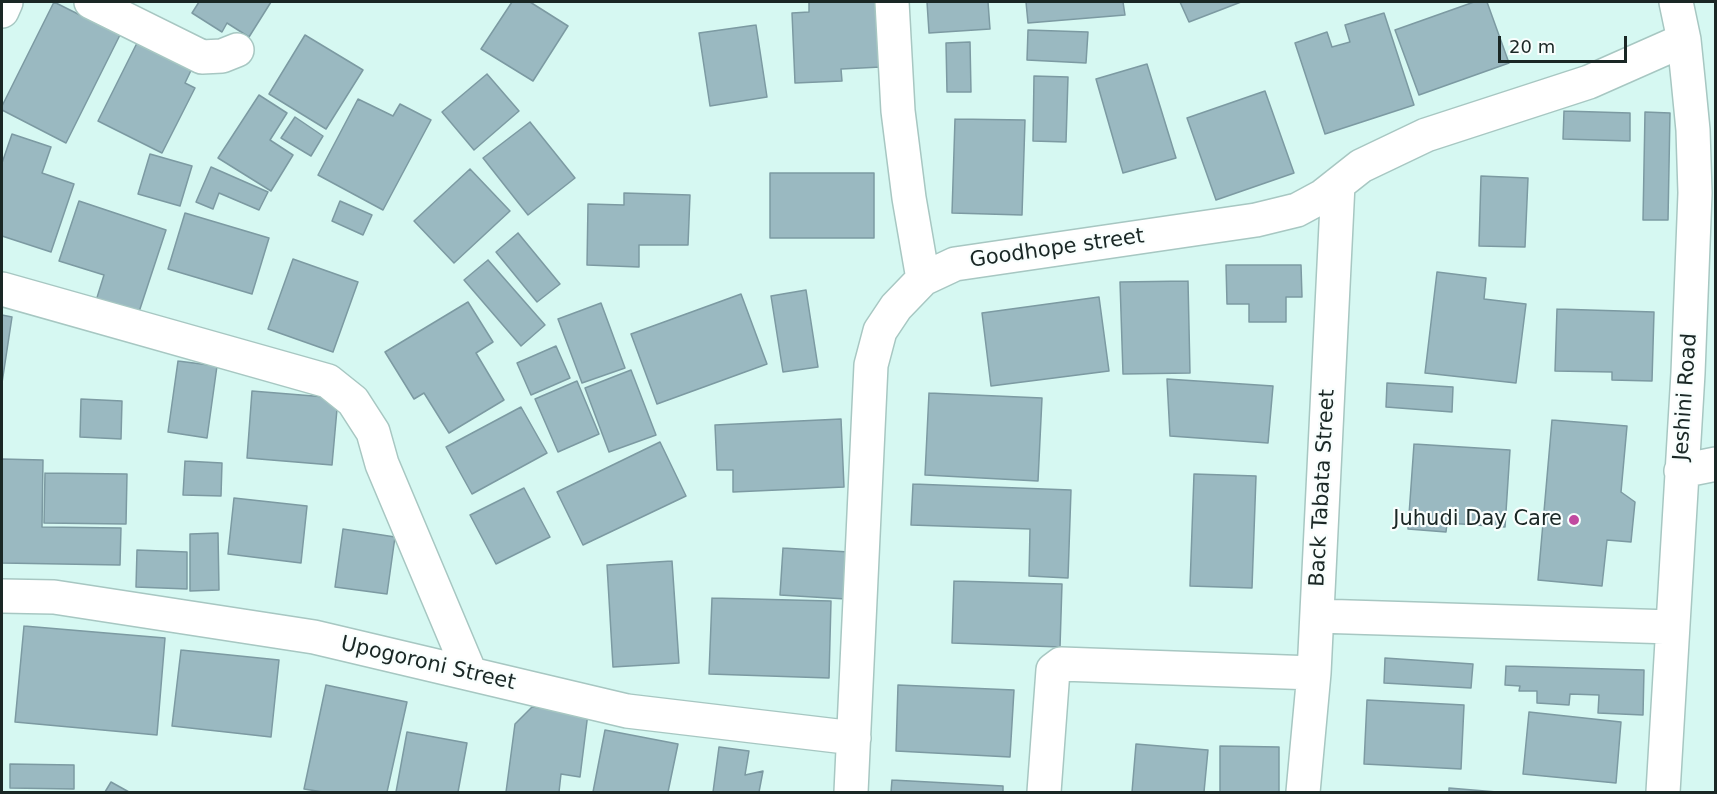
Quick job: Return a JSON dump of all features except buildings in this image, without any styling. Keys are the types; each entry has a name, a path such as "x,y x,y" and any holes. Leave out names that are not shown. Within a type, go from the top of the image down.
{"street":[{"path":"2,10 6,2"},
{"path":"91,2 202,57 222,56 237,50"},
{"path":"892,2 898,111 909,198 923,279"},
{"name":"Jeshini Road","path":"1663,792 1688,373 1695,193 1693,130 1684,40 1676,2"},
{"name":"Goodhope street","path":"850,792 871,365 880,332 896,307 923,279 955,264 1256,220 1297,210 1323,196 1361,166 1426,135 1589,82 1684,40"},
{"name":"Back Tabata Street","path":"1303,792 1314,673 1338,184"},
{"path":"2,289 328,381 353,401 373,432 382,464 470,673"},
{"path":"1681,471 1716,464"},
{"name":"Upogoroni Street","path":"2,596 54,597 314,637 627,711 854,738"},
{"path":"1317,616 1672,627"},
{"path":"1044,792 1053,670 1061,664 1314,673"}],"place":[{"name":"Juhudi Day Care","path":"1574,520"}]}
